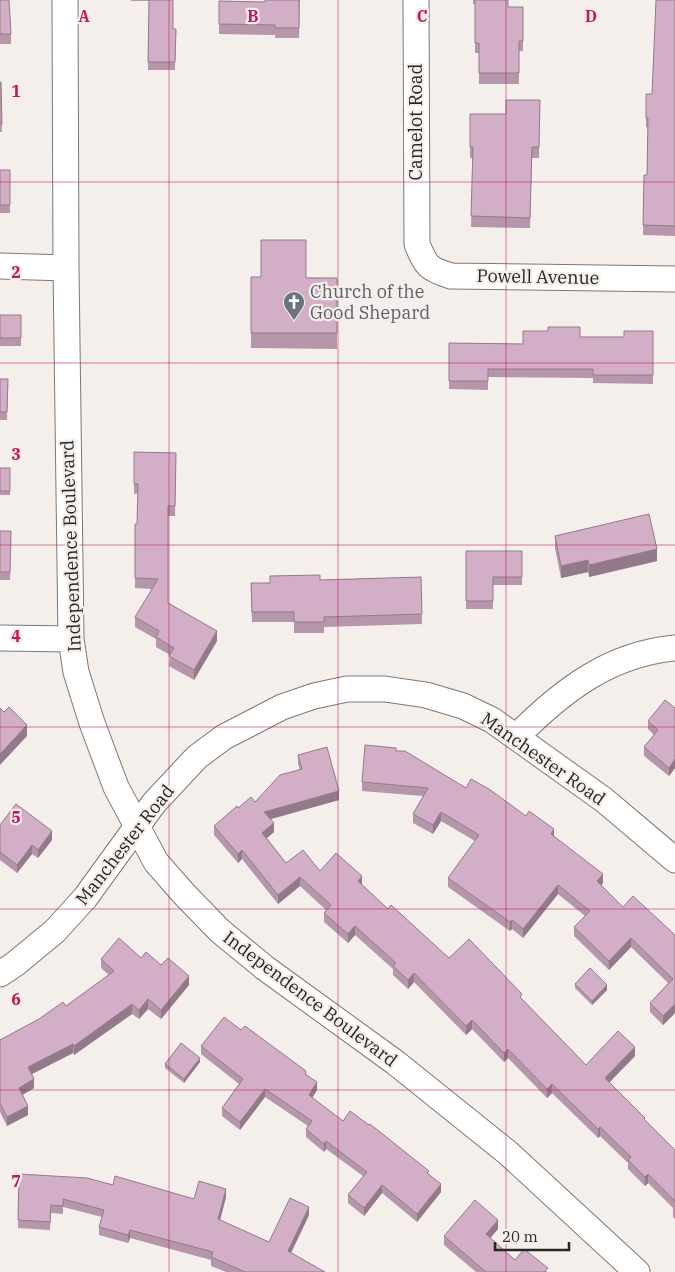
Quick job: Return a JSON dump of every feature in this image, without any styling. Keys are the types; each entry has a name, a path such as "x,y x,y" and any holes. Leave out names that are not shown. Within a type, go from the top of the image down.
{"street":[{"name":"Independence Boulevard","path":"65,0 69,567 72,639 76,672 116,787 156,862 220,931 265,968 396,1063 508,1153 637,1272"},
{"name":"Camelot Road","path":"416,0 417,244"},
{"name":"Powell Avenue","path":"417,244 424,262 435,271 451,276 675,279"},
{"path":"0,266 66,268"},
{"path":"0,638 72,639"},
{"path":"517,736 565,692 595,672 626,659 659,649 675,648"},
{"name":"Manchester Road","path":"0,974 55,931 85,898 154,803 197,757 224,737 282,707 314,696 347,689 385,689 426,695 463,706 492,720 517,736 604,800 675,860"}],"building":[{"path":"0,0 9,0 11,34 0,34"},
{"path":"149,0 173,0 173,29 176,29 175,62 148,62"},
{"path":"265,0 299,0 299,28 275,28 275,25 219,24 219,1 265,2"},
{"path":"475,0 508,0 508,7 523,7 523,41 519,41 519,73 479,73 479,43 475,43"},
{"path":"656,0 675,0 675,226 643,225 644,175 647,175 648,118 646,118 646,94 652,94"},
{"path":"1,82 2,124 0,124"},
{"path":"506,100 540,100 539,147 532,147 530,218 471,216 473,147 470,147 470,114 506,114"},
{"path":"0,170 10,170 10,205 0,205"},
{"name":"Church of the Good Shepard","path":"261,240 306,240 306,278 337,278 337,333 251,333 251,277 261,277"},
{"path":"0,315 21,315 21,338 0,338"},
{"path":"548,327 580,327 580,337 624,337 624,331 653,331 653,375 593,375 593,369 488,369 488,381 449,381 449,343 523,344 523,331 548,331"},
{"path":"0,379 8,379 7,412 0,412"},
{"path":"134,452 176,453 175,506 168,506 168,603 217,631 194,670 169,656 174,648 156,637 159,631 135,617 158,579 135,578 135,524 137,524 138,484 134,484"},
{"path":"0,468 10,468 10,491 0,491"},
{"path":"649,514 657,549 589,565 588,560 561,566 555,536"},
{"path":"0,531 11,531 10,572 0,572"},
{"path":"466,551 522,551 522,577 493,577 493,601 466,601"},
{"path":"320,575 320,580 421,577 422,614 324,617 324,622 294,622 294,612 252,612 251,583 270,583 270,576"},
{"path":"665,700 675,708 675,759 669,768 644,747 658,730 648,721"},
{"path":"9,707 27,725 0,754 0,708 4,712"},
{"path":"365,745 396,748 396,751 405,751 466,788 471,779 489,789 526,816 529,811 554,829 551,834 603,874 597,881 623,907 633,896 675,935 675,1004 663,1016 650,1003 673,979 631,938 609,961 574,927 590,911 558,885 523,929 512,920 510,922 448,878 479,835 441,812 433,825 413,814 428,788 362,782"},
{"path":"327,747 339,791 264,812 274,823 262,833 286,863 303,850 320,871 336,853 362,876 358,881 388,909 391,905 449,958 469,939 522,994 520,997 586,1065 618,1031 635,1047 605,1078 675,1150 675,1201 648,1174 645,1177 628,1160 631,1157 600,1127 598,1129 552,1084 547,1089 508,1049 504,1053 472,1020 466,1026 414,973 408,980 393,966 396,963 355,926 348,934 324,913 331,905 300,877 278,895 242,850 238,854 214,826 237,806 238,808 251,797 255,802 280,775 302,769 298,755"},
{"path":"16,804 52,831 38,850 32,845 17,865 0,852 0,825"},
{"path":"119,938 141,958 146,952 161,965 168,958 189,976 161,1010 148,999 139,1010 132,1004 74,1046 73,1044 28,1067 34,1079 19,1088 28,1106 7,1117 0,1103 0,1040 39,1019 63,1002 66,1006 114,971 101,959"},
{"path":"590,968 607,985 592,1001 575,984"},
{"path":"224,1017 241,1030 245,1026 306,1071 305,1074 317,1082 309,1095 343,1121 350,1111 370,1124 429,1171 427,1173 441,1184 417,1214 382,1185 364,1208 348,1195 367,1172 326,1141 324,1144 306,1129 312,1121 265,1089 240,1122 222,1108 243,1079 201,1046"},
{"path":"181,1043 200,1058 184,1079 165,1064"},
{"path":"19,1174 87,1178 113,1185 115,1176 194,1199 199,1181 226,1189 218,1219 269,1242 290,1198 309,1207 288,1251 325,1272 245,1272 211,1257 213,1252 130,1230 128,1235 99,1227 104,1210 63,1199 63,1206 51,1205 50,1222 18,1220"},
{"path":"475,1200 498,1220 486,1234 515,1260 524,1249 548,1268 546,1272 486,1272 444,1236"}],"place":[{"name":"Church of the Good Shepard","path":"294,321"}]}
